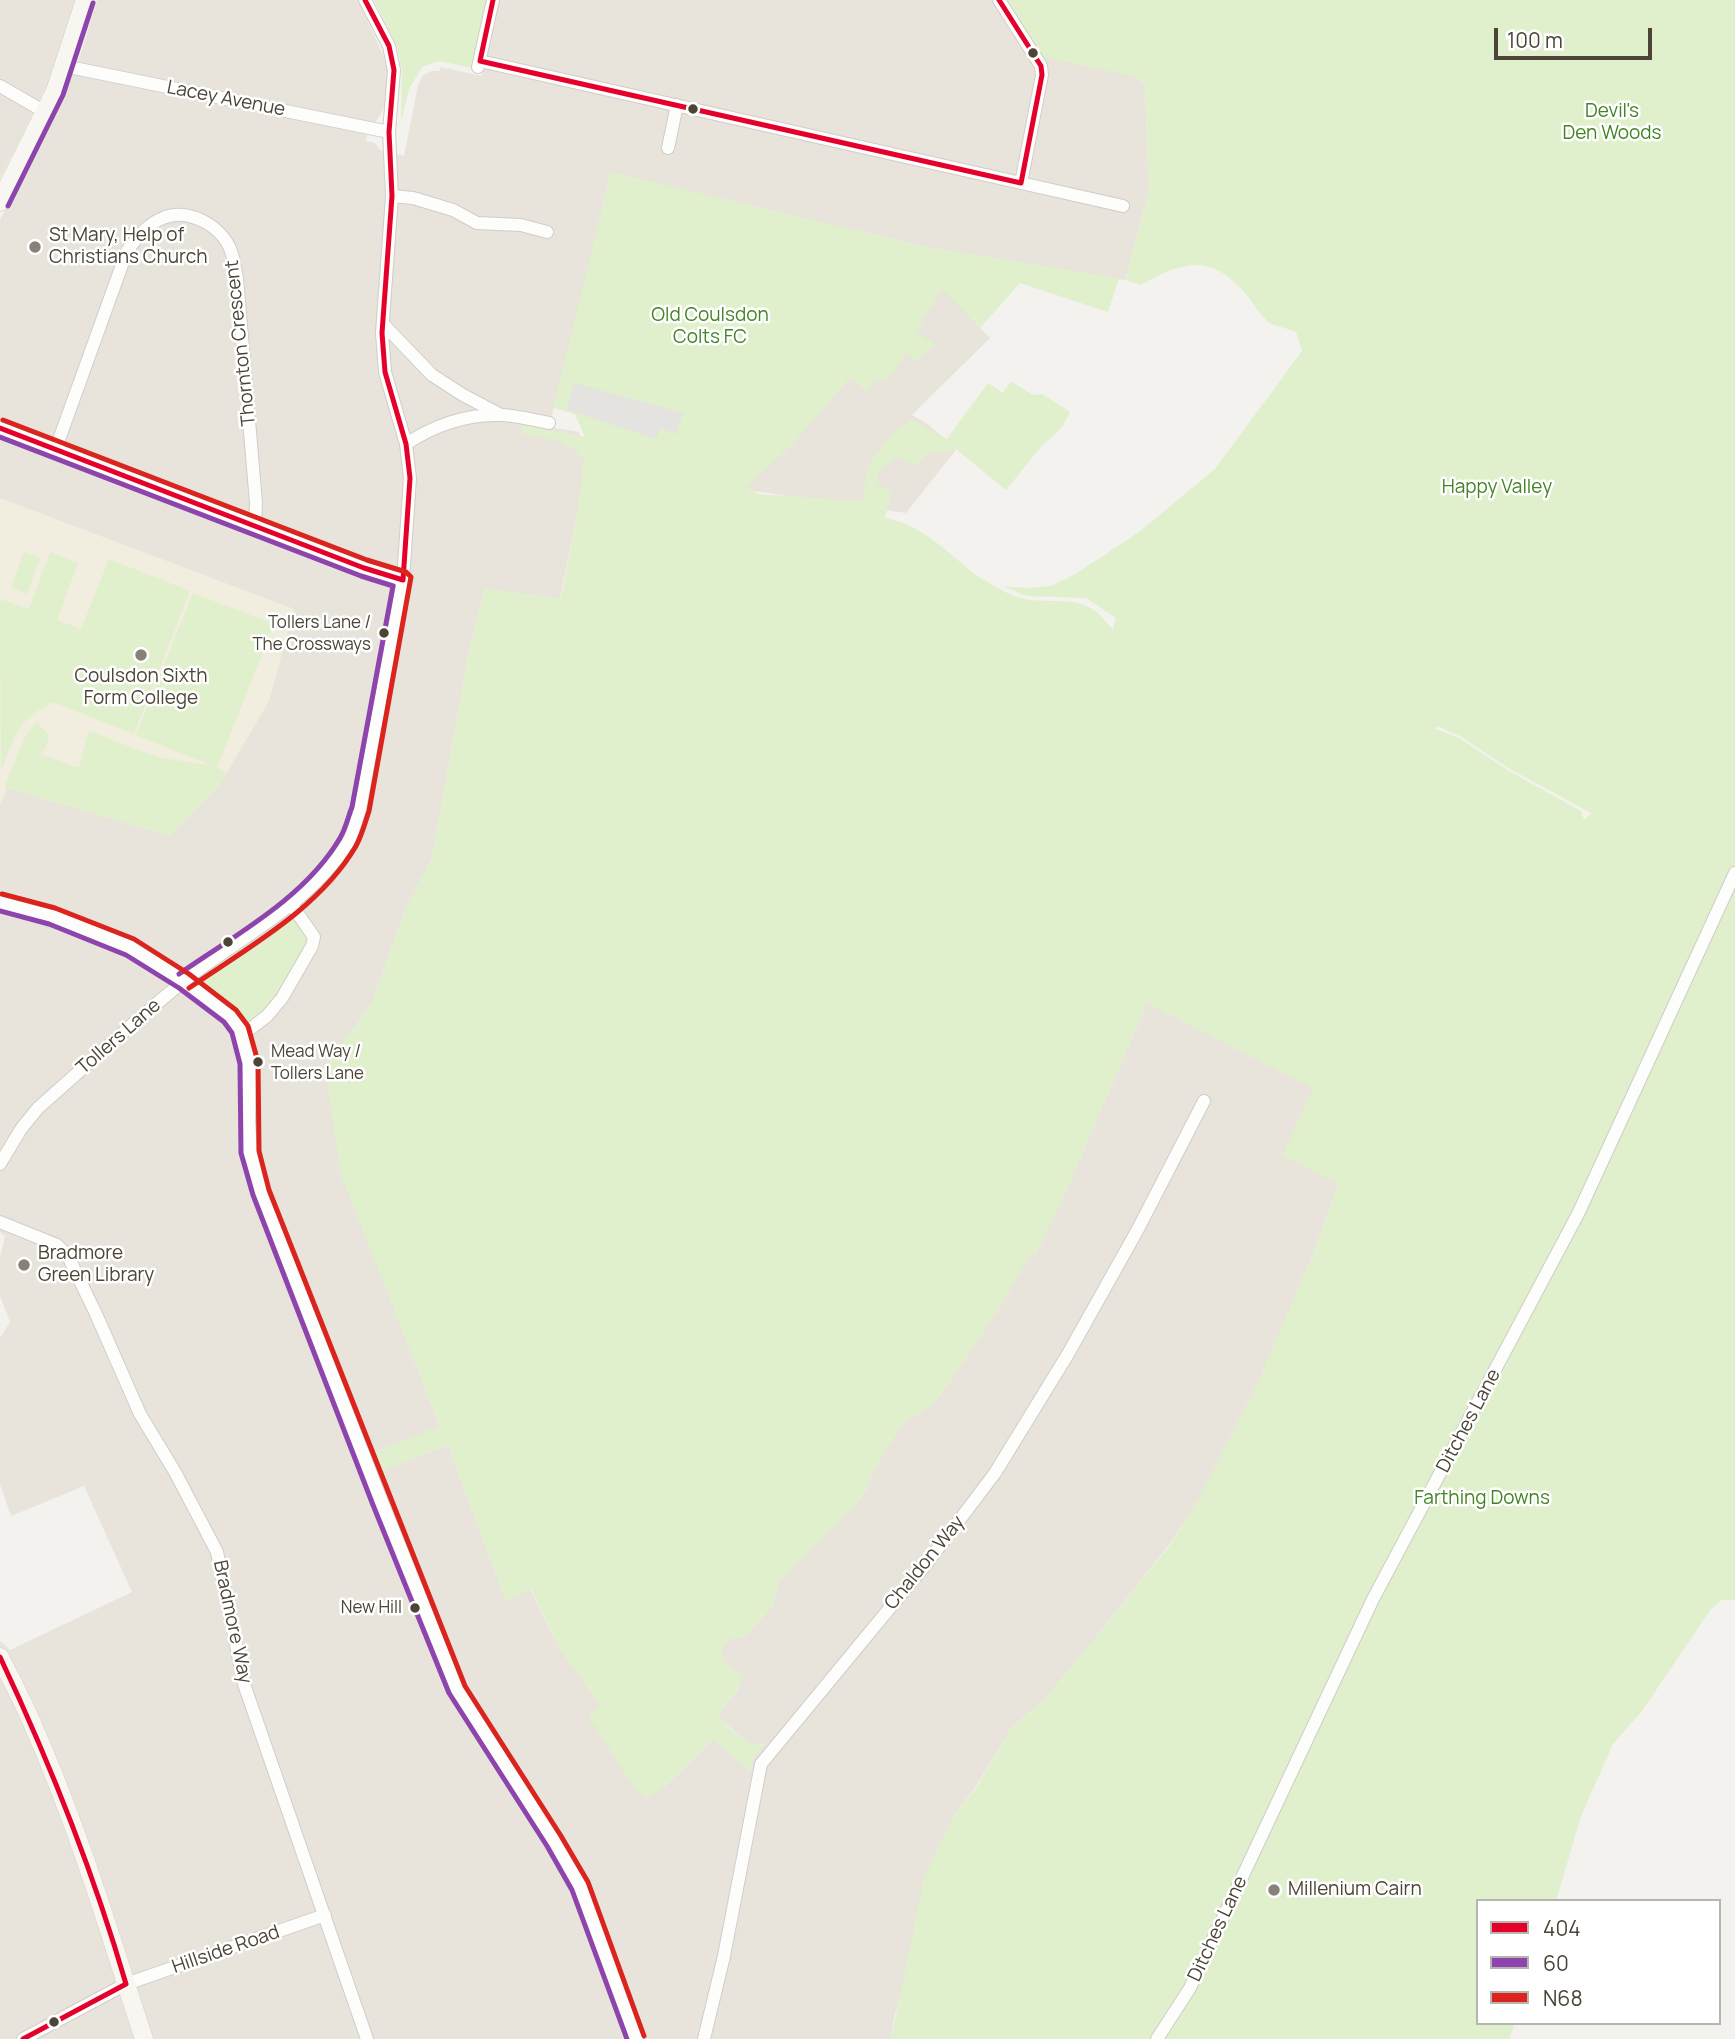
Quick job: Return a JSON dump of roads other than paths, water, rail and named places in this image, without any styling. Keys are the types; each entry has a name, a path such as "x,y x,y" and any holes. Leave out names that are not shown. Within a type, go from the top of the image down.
{"main road":[{"path":"0,202 46,112 85,0"},
{"path":"0,1657 35,1730 79,1839 144,2039"}],"street":[{"name":"Tollers Lane","path":"0,1164 21,1129 38,1108 184,981 291,904 332,864 348,843 356,821 403,580 410,478 406,444 385,372 383,324 392,196 389,132 394,70 388,46 365,0"},
{"path":"493,0 479,64 677,105 1123,206"},
{"path":"999,0 1041,66 1042,75 1021,183"},
{"name":"Lacey Avenue","path":"64,66 389,132"},
{"path":"0,86 46,112"},
{"path":"668,148 677,105"},
{"path":"392,196 413,198 453,210 477,223 495,226 521,225 547,232"},
{"name":"Thornton Crescent","path":"56,448 127,251 139,233 164,217 188,215 213,226 231,248 237,278 256,503 255,526"},
{"path":"383,324 432,375 499,415"},
{"path":"406,444 446,422 499,415 549,423"},
{"path":"0,428 364,568 403,580"},
{"name":"Ditches Lane","path":"1157,2039 1190,1988 1373,1599 1578,1214 1735,873"},
{"path":"0,902 52,916 130,947 184,981 230,1016 242,1035 249,1063 250,1152 261,1193 381,1502 457,1690 580,1886 636,2039"},
{"path":"242,1035 267,1016 282,999 312,946 314,937 291,904"},
{"name":"Chaldon Way","path":"704,2039 724,1956 761,1764 927,1563 995,1473 1074,1343 1138,1229 1204,1101"},
{"name":"Bradmore Way","path":"0,1222 57,1245 68,1256 140,1414 175,1472 217,1552 244,1684 367,2039"},
{"name":"Hillside Road","path":"23,2039 126,1984 326,1915"}],"place":[{"name":"St Mary, Help of Christians Church","path":"35,247"},
{"name":"Tollers Lane / The Crossways","path":"384,633"},
{"name":"Coulsdon Sixth Form College","path":"141,655"},
{"name":"Mead Way / Tollers Lane","path":"258,1062"},
{"name":"Bradmore Green Library","path":"24,1265"},
{"name":"New Hill","path":"415,1608"},
{"name":"Millenium Cairn","path":"1274,1890"}],"park label":[{"name":"Devil's Den Woods","path":"1612,123"},
{"name":"Old Coulsdon Colts FC","path":"710,327"},
{"name":"Happy Valley","path":"1497,488"},
{"name":"Farthing Downs","path":"1482,1499"}]}
